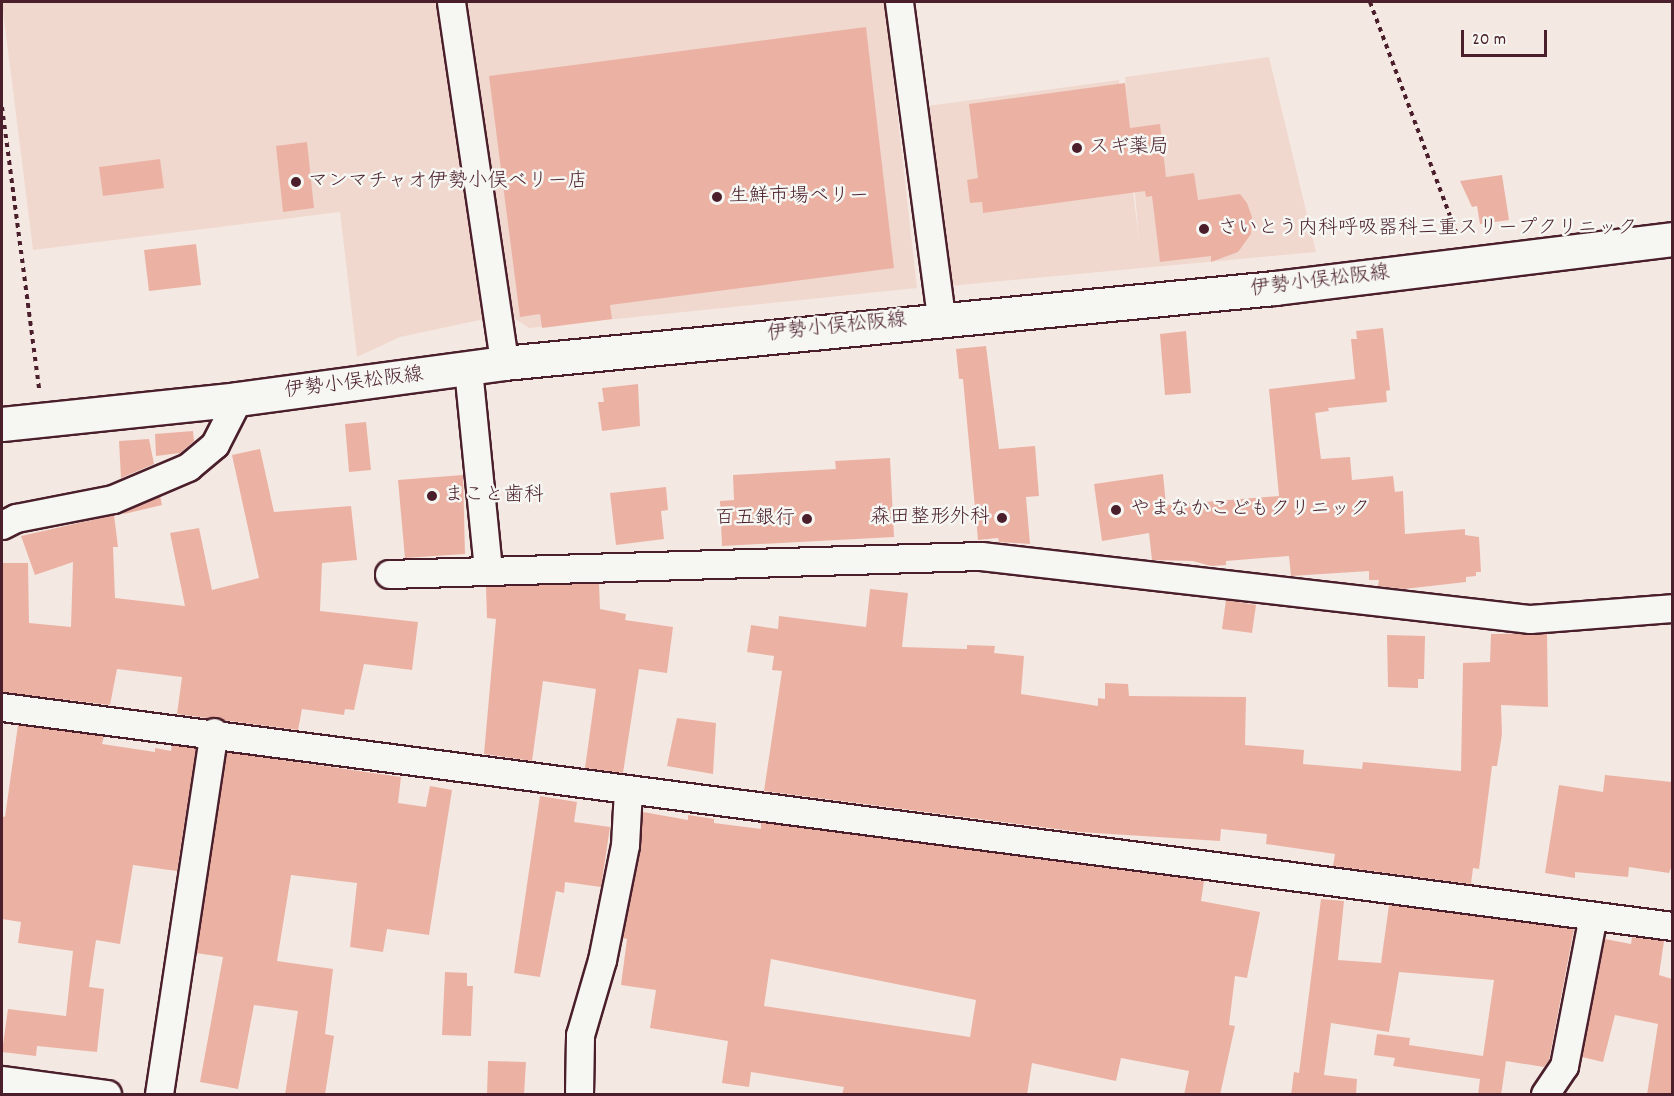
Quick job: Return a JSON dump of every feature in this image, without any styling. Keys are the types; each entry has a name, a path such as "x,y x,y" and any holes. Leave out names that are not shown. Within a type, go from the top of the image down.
{"main road":[{"name":"伊勢小俣松阪線","path":"2,424 238,399 504,363 941,317 1274,288 1672,239"}],"street":[{"path":"452,2 504,363"},
{"path":"899,2 941,317"},
{"path":"468,369 489,570"},
{"path":"2,525 16,518 113,499 188,467 215,444 238,399"},
{"path":"389,574 981,556 1530,619 1672,608"},
{"path":"2,707 214,732 628,790 1672,926"},
{"path":"159,1095 214,732"},
{"path":"579,1095 580,1035 602,960 625,845 628,790"},
{"path":"1545,1095 1564,1066 1593,915"},
{"path":"2,1080 33,1089 107,1095"}],"path":[{"path":"1370,2 1468,264"},
{"path":"2,107 43,420"}],"shaded area":[{"path":"885,2 917,288 529,328 508,314 400,337 357,357 340,212 33,250 2,3"},
{"path":"1269,57 1316,252 949,286 927,106 1119,80 1139,240 1125,77"}],"building":[{"path":"866,27 894,268 610,305 612,319 542,328 540,314 520,317 489,76"},
{"path":"1125,83 1130,128 1160,124 1166,177 1194,173 1198,200 1240,194 1247,203 1252,217 1251,234 1238,252 1211,262 1211,256 1160,262 1152,196 1146,197 1145,191 983,213 982,202 970,203 967,180 978,178 969,104"},
{"name":"マンマチャオ伊勢小俣ベリー店","path":"307,142 314,208 283,212 276,146"},
{"path":"160,159 164,188 103,196 99,167"},
{"path":"1502,175 1509,220 1480,224 1477,206 1472,207 1460,181"},
{"path":"196,244 201,285 149,291 144,250"},
{"path":"1383,328 1390,390 1386,391 1387,402 1328,408 1329,411 1315,413 1321,459 1350,457 1352,480 1393,476 1395,492 1403,491 1405,534 1465,529 1465,535 1479,537 1481,572 1476,572 1476,576 1466,577 1466,582 1404,589 1378,586 1379,580 1369,580 1369,571 1291,576 1289,556 1226,561 1226,565 1211,566 1193,561 1152,560 1149,533 1102,541 1094,484 1163,474 1166,505 1279,496 1269,389 1355,379 1351,339 1357,339 1356,331"},
{"path":"1186,331 1191,393 1165,395 1160,334"},
{"path":"986,346 999,449 1035,446 1039,496 1026,497 1030,544 999,542 998,538 978,540 963,379 959,379 956,349"},
{"path":"638,384 640,426 602,431 598,402 604,402 602,388"},
{"path":"366,422 371,470 349,472 345,424"},
{"path":"193,431 194,441 180,453 156,456 155,434"},
{"path":"149,439 154,464 121,478 119,441"},
{"path":"260,449 274,512 351,506 357,560 322,563 320,611 418,622 412,670 364,664 354,710 345,709 344,715 302,709 298,730 177,714 182,677 117,669 110,705 2,692 2,563 28,563 29,623 71,627 73,562 35,575 21,536 114,515 118,547 113,547 115,598 185,606 170,533 199,528 212,590 259,578 232,455"},
{"name":"百五銀行","path":"890,458 894,537 722,546 720,501 734,500 733,475 836,469 835,461"},
{"path":"463,475 465,554 405,558 398,480"},
{"path":"666,487 668,510 661,511 664,539 616,545 610,493"},
{"path":"160,496 162,505 124,514 123,512"},
{"path":"599,583 600,609 626,614 625,620 673,627 667,673 639,669 623,773 585,768 596,689 543,681 532,761 484,754 496,619 487,618 486,587"},
{"path":"870,589 908,593 902,647 967,649 967,645 995,646 994,653 1024,656 1021,694 1098,706 1098,698 1105,699 1105,683 1128,684 1129,696 1246,697 1245,745 1304,750 1303,764 1362,769 1363,762 1461,771 1463,663 1490,662 1491,634 1547,633 1548,707 1501,705 1502,734 1497,766 1492,766 1479,869 1473,868 1471,884 1333,866 1335,854 1266,844 1267,834 1221,829 1220,841 1080,832 764,791 782,671 772,670 774,656 747,652 751,625 778,629 779,616 866,627"},
{"path":"1226,600 1256,605 1252,633 1222,629"},
{"path":"1387,635 1425,636 1424,679 1418,679 1418,688 1388,687"},
{"path":"677,718 716,723 713,774 667,766"},
{"path":"18,725 104,736 102,744 155,752 155,748 171,751 172,745 196,748 177,871 133,865 120,944 96,940 89,987 104,989 97,1052 37,1046 36,1056 2,1052 8,1009 66,1016 73,951 18,943 21,922 2,919 2,816 5,817"},
{"path":"227,752 401,777 398,803 426,807 430,786 452,790 429,935 387,929 383,952 350,947 357,883 291,875 277,961 333,969 325,1034 334,1036 325,1095 285,1095 298,1011 254,1005 238,1089 200,1082 223,957 196,953"},
{"path":"1605,775 1672,782 1672,865 1669,873 1629,867 1628,877 1575,872 1575,878 1545,873 1559,785 1603,792"},
{"path":"540,796 577,802 574,822 610,827 601,887 565,882 564,893 556,891 540,977 514,973"},
{"path":"643,812 688,820 688,815 714,819 714,823 761,829 761,822 1204,881 1201,901 1260,912 1247,978 1235,976 1229,1025 1235,1026 1220,1095 1184,1095 1189,1071 1121,1058 1116,1081 1032,1063 1027,1095 842,1095 844,1087 751,1072 749,1087 722,1083 728,1041 650,1028 656,990 621,985 627,939 622,938 640,848","holes":["771,959 976,1000 970,1037 764,1006"]},
{"path":"1321,899 1344,901 1338,960 1381,963 1389,905 1574,929 1549,1060 1544,1067 1506,1061 1501,1095 1478,1095 1480,1079 1393,1066 1395,1058 1374,1055 1377,1034 1410,1038 1409,1045 1483,1056 1494,980 1399,972 1389,1032 1331,1023 1324,1075 1357,1079 1356,1095 1291,1095 1294,1072 1299,1073"},
{"path":"1632,937 1664,941 1659,975 1672,979 1672,1095 1647,1095 1658,1024 1615,1015 1603,1062 1582,1057 1605,939 1631,944"},
{"path":"445,972 467,973 467,986 473,986 471,1036 442,1035"},
{"path":"488,1061 526,1062 524,1095 487,1095"}],"place":[{"name":"スギ薬局","path":"1077,148"},
{"name":"マンマチャオ伊勢小俣ベリー店","path":"296,182"},
{"name":"生鮮市場ベリー","path":"717,197"},
{"name":"さいとう内科呼吸器科三重スリープクリニック","path":"1204,229"},
{"name":"まこと歯科","path":"432,496"},
{"name":"やまなかこどもクリニック","path":"1116,510"},
{"name":"森田整形外科","path":"1002,518"},
{"name":"百五銀行","path":"807,519"}]}
